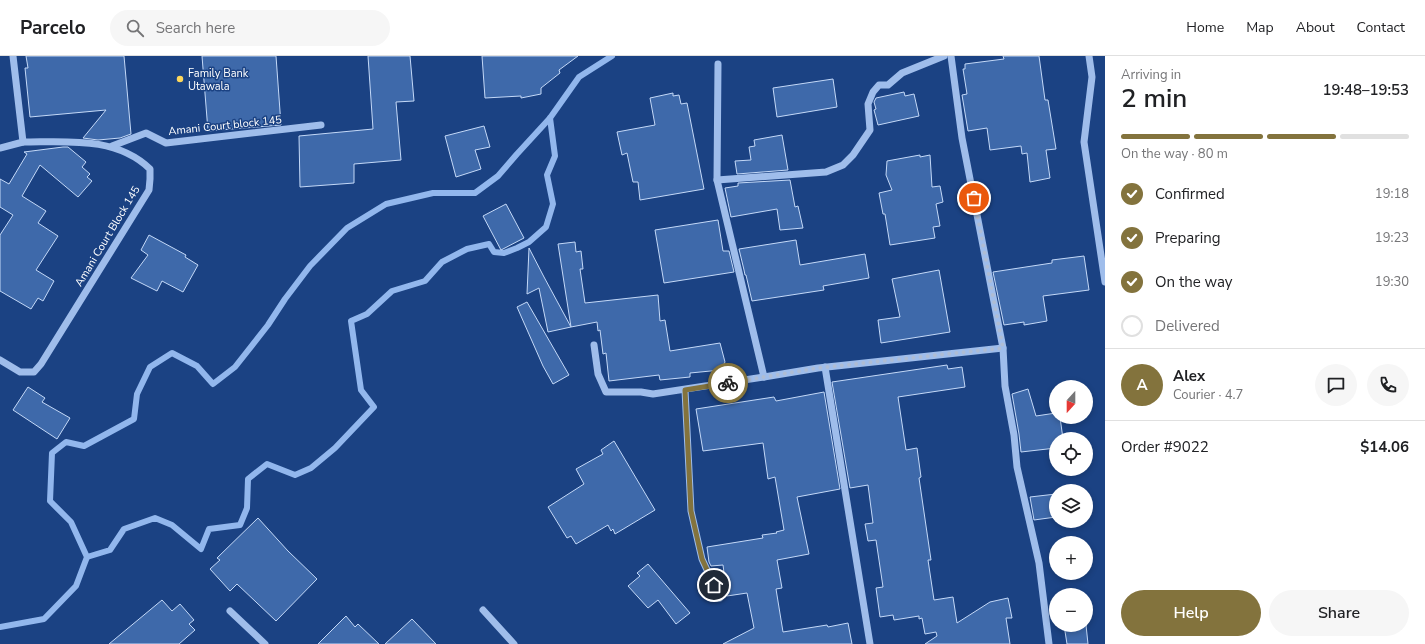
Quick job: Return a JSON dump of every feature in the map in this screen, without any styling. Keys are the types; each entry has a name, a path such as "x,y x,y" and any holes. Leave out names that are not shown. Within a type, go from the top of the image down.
{"street":[{"path":"0,148 23,142 13,56"},
{"path":"717,180 826,172 842,166 853,155 870,130 868,104 873,92 879,85 888,85 902,73 944,56"},
{"path":"951,56 962,138 1003,348 1005,386 1014,435 1017,467 1039,563 1048,644"},
{"path":"1089,56 1092,76 1084,142 1105,282"},
{"path":"718,64 717,180 764,378"},
{"name":"Amani Court block 145","path":"112,146 146,133 166,143 321,125"},
{"name":"Amani Court Block 145","path":"0,360 20,372 34,372 41,364 149,190 150,169 142,162 112,146 84,142 23,142"},
{"path":"594,345 598,374 606,392 641,392 653,394 764,378 825,367 1003,348"},
{"path":"825,367 870,644"},
{"path":"685,390 691,511 702,559 720,598"},
{"path":"483,610 514,644"},
{"path":"230,611 265,644"}],"building":[{"path":"26,56 124,56 131,134 120,138 98,140 83,138 106,110 30,117 25,68 28,68"},
{"path":"202,56 276,56 281,125 208,131"},
{"path":"368,56 410,56 414,101 396,102 401,160 354,164 354,183 300,187 299,136 373,129"},
{"path":"482,56 578,56 559,70 560,73 541,88 541,94 521,98 521,96 485,98"},
{"path":"1003,56 1039,56 1045,100 1048,100 1056,149 1046,150 1050,178 1030,182 1027,153 1022,154 1021,146 990,150 987,128 968,131 962,95 967,94 963,69 965,69 965,64 1004,59"},
{"path":"833,79 837,107 777,117 773,88"},
{"path":"904,92 905,96 914,94 919,116 878,125 874,110 876,109 874,102 876,98"},
{"path":"673,93 673,96 679,95 681,104 687,103 704,189 640,200 638,182 633,182 627,153 622,155 617,132 655,125 650,98"},
{"path":"484,126 490,147 475,150 481,169 456,177 445,136"},
{"path":"782,135 788,170 737,174 735,161 751,160 749,147 755,146 754,140"},
{"path":"68,147 86,162 82,167 90,174 87,177 92,181 78,197 40,165 22,196 46,211 38,223 58,236 36,270 54,281 43,301 38,298 31,309 0,291 0,235 13,215 0,207 0,179 9,184 27,154 24,152"},
{"path":"920,155 920,157 930,155 932,187 940,186 943,202 936,204 940,226 933,227 935,238 890,245 885,214 883,214 879,193 892,190 886,175 887,161"},
{"path":"790,180 795,207 798,206 803,228 780,230 777,209 731,217 725,188 738,186 738,183"},
{"path":"506,204 524,238 501,250 483,216"},
{"path":"718,220 723,251 729,251 734,272 664,283 655,230"},
{"path":"149,235 186,255 185,257 198,265 183,292 162,281 157,291 131,278 148,255 141,250"},
{"path":"796,240 800,265 865,254 869,278 823,286 824,290 752,301 739,249"},
{"path":"575,242 576,252 581,251 583,269 580,269 585,303 658,295 660,321 665,320 670,351 720,343 725,362 721,370 690,373 690,377 660,380 659,375 609,381 606,353 603,354 600,330 598,331 597,322 571,327 558,244"},
{"path":"529,248 571,327 548,332 539,288 527,294"},
{"path":"1084,256 1089,290 1043,296 1047,321 1024,325 1024,322 1004,325 993,272 1052,263 1052,260"},
{"path":"939,270 950,332 881,343 878,320 900,317 892,279"},
{"path":"527,302 569,375 553,384 543,366 517,307"},
{"path":"947,365 948,369 962,367 965,387 898,397 906,450 917,448 921,477 919,478 931,560 928,560 934,600 953,597 957,623 990,602 1008,598 1012,618 1006,618 1010,644 925,644 937,636 936,632 925,634 922,618 919,619 919,616 894,620 893,615 880,617 876,588 883,587 876,540 868,541 865,524 873,523 868,485 850,488 832,382"},
{"path":"28,387 45,398 42,402 70,418 57,439 13,410"},
{"path":"1028,389 1036,416 1049,414 1049,424 1061,424 1062,432 1049,432 1049,449 1021,452 1012,394"},
{"path":"824,392 840,489 797,497 809,554 777,560 782,588 776,589 783,632 827,625 828,627 848,623 852,644 723,644 754,628 747,593 727,596 723,565 711,566 707,547 763,538 762,535 777,533 776,532 784,530 775,477 768,479 763,443 703,451 696,409 774,397 776,401"},
{"path":"614,441 655,510 615,534 613,529 611,531 608,525 576,544 571,536 567,538 548,507 584,484 576,469 603,454 601,450"},
{"path":"1049,495 1049,518 1034,520 1030,497"},
{"path":"258,518 288,551 317,579 276,621 237,584 230,591 210,569 220,560 217,558"},
{"path":"648,564 690,613 676,624 658,600 648,608 628,586 640,576 637,573"},
{"path":"162,600 172,611 180,604 194,620 189,624 195,630 179,644 109,644"},
{"path":"346,616 355,627 358,624 379,644 318,644"},
{"path":"412,619 436,644 385,644"},
{"path":"1065,632 1087,632 1088,644 1067,644"}],"waterway":[{"path":"0,627 44,619 76,586 87,557 71,522 50,501 52,453 66,442 84,446 134,419 137,394 150,367 172,353 197,366 213,384 235,367 268,325 285,299 310,266 347,228 386,204 433,193 475,193 498,176 550,118 579,77 612,56"},
{"path":"87,557 110,550 124,529 155,518 172,525 201,549 209,529 240,525 247,508 248,479 267,464 295,475 311,468 335,448 374,407 361,390 351,321 367,314 392,291 425,281 442,262 467,249 489,244 494,252 504,253 529,242 546,227 553,204 547,175 555,156 550,118"}],"way so far":[{"path":"728,383 818,368 1003,348 974,198"}],"place":[{"name":"Family Bank Utawala","path":"180,79"}],"route":[{"path":"714,585 702,559 691,511 685,390 728,383"}]}
